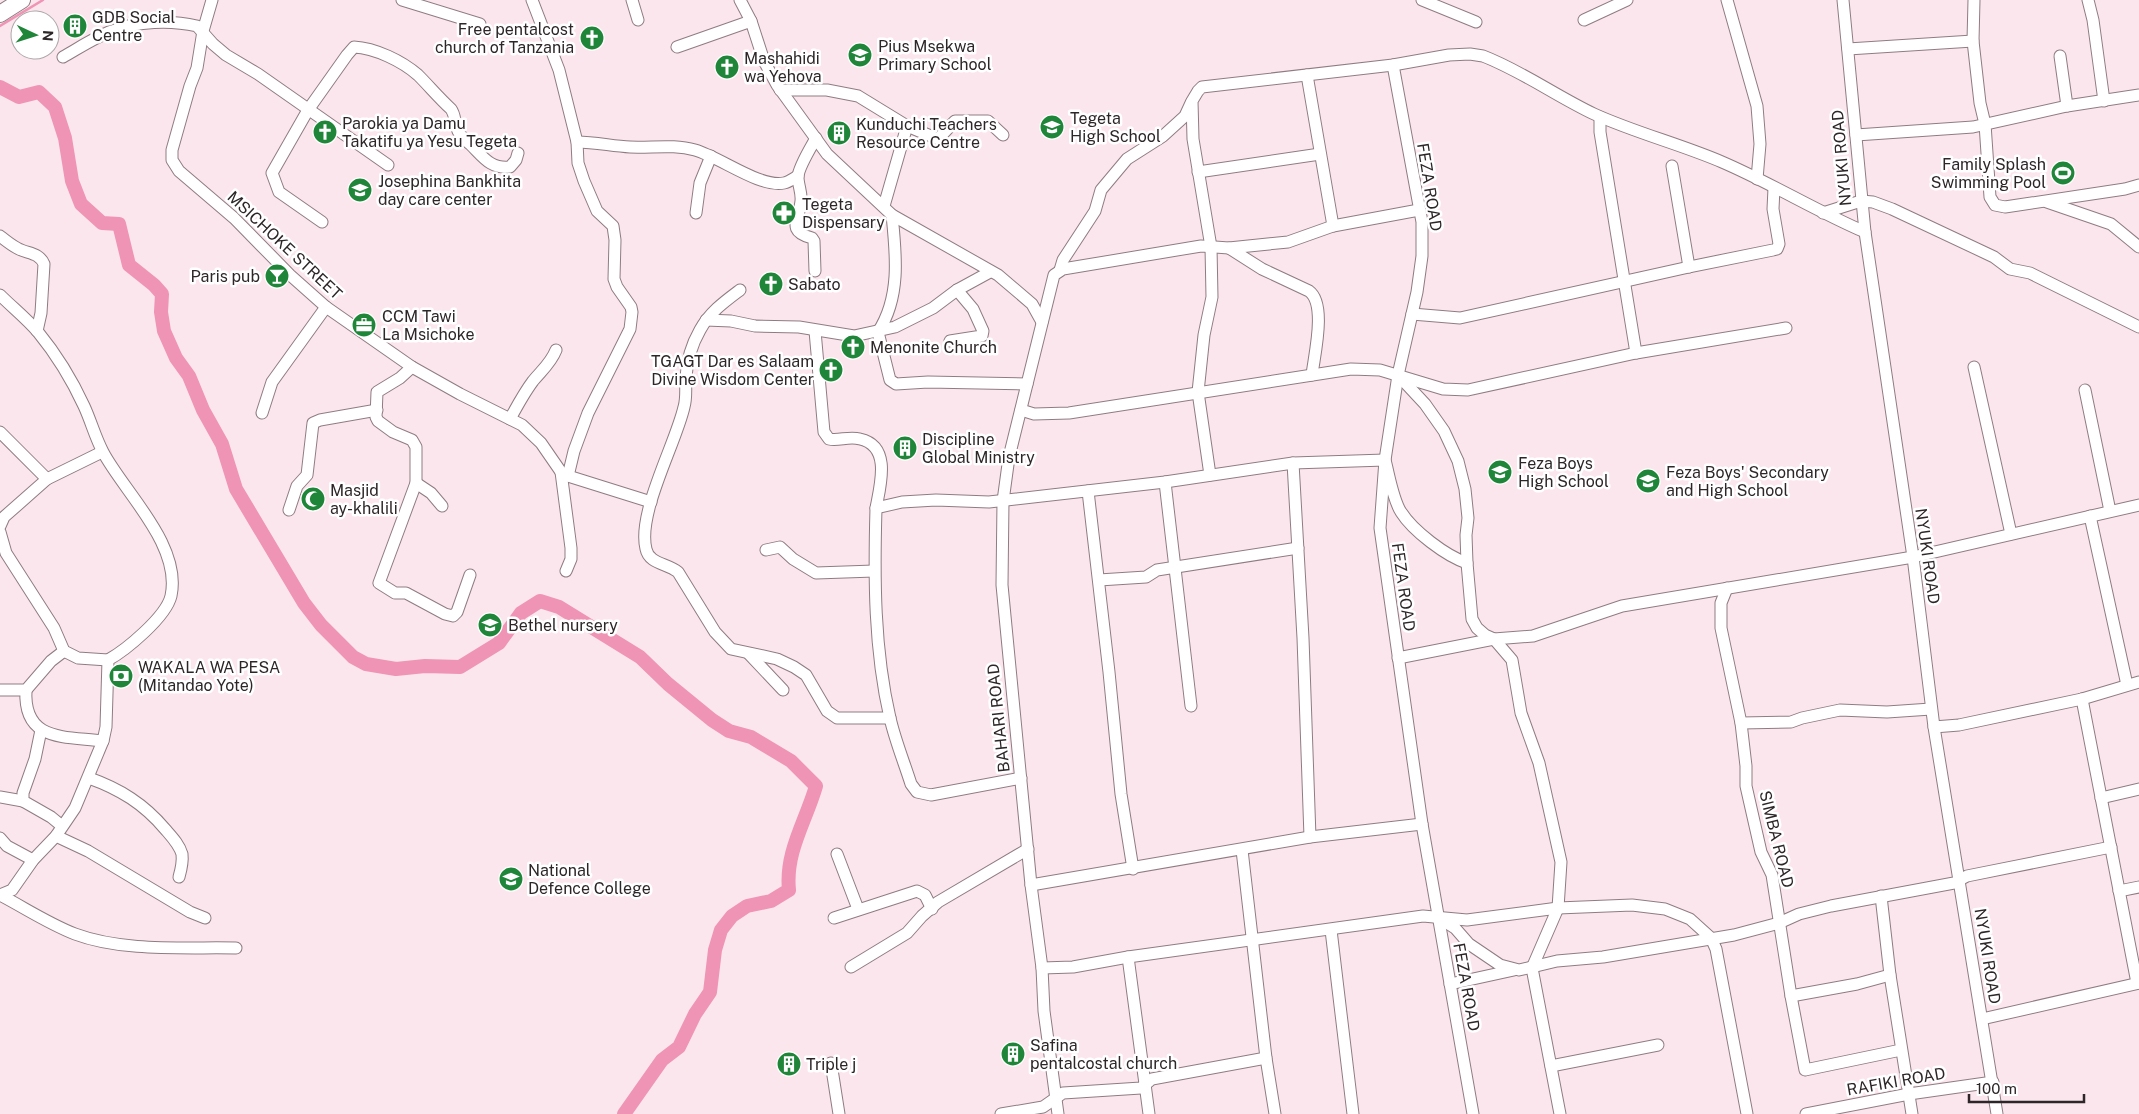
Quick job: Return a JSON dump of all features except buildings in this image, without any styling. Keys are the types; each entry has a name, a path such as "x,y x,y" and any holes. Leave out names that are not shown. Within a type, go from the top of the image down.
{"highway":[{"path":"0,14 22,0"}],"street":[{"name":"MSICHOKE STREET","path":"212,0 197,68 175,135 172,160 179,171 234,218 290,275 326,307 412,367 530,431 564,474"},
{"path":"402,0 480,24"},
{"path":"532,0 560,70 577,142 578,163 590,198 597,211 613,226 615,240 614,279 617,287 631,307 632,319 630,329 588,413 564,474 571,548 571,558 566,571"},
{"path":"632,0 638,20"},
{"path":"740,0 751,21 764,61 780,90 828,154 888,210 998,275 1032,304 1042,322"},
{"path":"1422,0 1476,22"},
{"path":"1584,20 1627,0"},
{"path":"1727,0 1757,106 1760,144 1757,179"},
{"name":"NYUKI ROAD","path":"1843,0 1865,232 1913,557 1934,727 1997,1114"},
{"path":"1974,0 1973,41 1980,103 1985,124 1990,197 1992,202 1997,206 2005,207 2125,189 2139,185"},
{"path":"2088,0 2093,20 2104,101"},
{"path":"677,47 751,21"},
{"path":"63,57 111,31 126,26 153,22 197,26 226,55 258,74 388,165"},
{"path":"1848,49 1973,41"},
{"path":"322,222 278,192 272,173 308,110 354,47 368,48 417,74 451,109 455,115 457,130 488,164 501,168 510,168 516,160 518,153"},
{"name":"BAHARI ROAD","path":"1058,1114 1044,1012 1042,968 1031,885 1002,585 1003,501 1009,457 1053,279 1095,211 1101,190 1127,159 1163,136 1185,116 1198,91 1208,86 1393,65 1448,55 1470,54 1483,56 1600,116 1639,133 1702,154 1757,179 1823,214 1865,232"},
{"path":"2060,56 2067,106"},
{"name":"FEZA ROAD","path":"1393,65 1419,210 1422,256 1412,314 1398,375 1385,460 1380,528 1422,824 1473,1114"},
{"path":"1307,75 1333,226"},
{"path":"780,90 827,90 858,96 907,126 938,139 955,122 988,121 1003,135"},
{"path":"1856,135 1973,127 2067,106 2139,95"},
{"path":"1192,101 1193,139 1211,246 1212,297 1204,335 1198,392 1210,475"},
{"path":"1600,116 1600,132 1636,353"},
{"path":"907,126 888,210 897,259 888,314 878,332 890,380 893,384 928,382 1027,384"},
{"path":"816,138 798,176 802,200 796,223 797,231 800,235 812,238 814,241 816,271"},
{"path":"577,142 630,147 681,147 696,150 746,174 778,184 798,176"},
{"path":"1198,172 1320,154"},
{"path":"696,213 700,183 711,156"},
{"path":"1672,166 1689,267"},
{"path":"1412,314 1460,318 1777,249 1779,244 1773,209 1774,188"},
{"path":"1823,214 1861,201 1873,202 1994,257 2010,269 2030,273 2139,327"},
{"path":"2043,201 2111,224 2139,247"},
{"path":"1060,270 1201,246 1229,248 1288,242 1333,226 1419,210"},
{"path":"0,236 17,249 42,258 44,264 42,305 37,331"},
{"path":"1229,248 1262,269 1309,291 1315,297 1319,316 1312,375"},
{"path":"706,320 731,321 756,326 800,328 854,336 878,332 895,327 933,308 957,290 990,272"},
{"path":"740,290 712,311 690,352 684,407 651,502 645,540 648,556 678,572 715,632 731,649 777,659 806,675 827,711 837,718 890,718"},
{"path":"950,341 982,336 983,331 973,309 957,290"},
{"path":"0,295 37,331 58,359 84,406 102,452 147,516 158,535 171,572 171,597 158,617 108,660 78,658 64,652 54,628 6,553 0,532"},
{"path":"262,413 272,382 326,307"},
{"path":"1021,410 1034,414 1069,412 1351,370 1380,370 1443,389 1468,390 1636,353 1786,328"},
{"path":"815,331 824,432 829,439 835,440 851,437 863,439 877,450 883,466 876,508 874,571 877,633 890,718 911,784 917,792 930,795 1020,778"},
{"path":"510,419 533,381 551,363 556,350"},
{"path":"412,367 400,378 377,392 378,421 393,432 407,436 416,447 416,483 379,583 395,593 406,593 453,616 470,575"},
{"path":"1974,367 2011,534"},
{"path":"1398,375 1425,404 1444,431 1458,461 1465,489 1468,518 1466,535 1467,563 1472,619 1485,635 1494,639 1512,660 1521,713 1539,764 1561,862 1558,908 1532,968 1560,1114"},
{"path":"2085,390 2110,511"},
{"path":"289,510 297,486 307,475 313,424 320,420 377,410"},
{"path":"0,432 47,479"},
{"path":"0,526 4,517 47,479 102,452"},
{"path":"876,508 902,502 936,500 1003,501 1165,482 1293,463 1385,460 1400,512 1428,539 1454,559 1467,563"},
{"path":"1293,463 1310,837"},
{"path":"564,474 651,502"},
{"path":"1165,482 1191,706"},
{"path":"416,483 431,493 442,506"},
{"path":"1088,491 1121,794 1133,869"},
{"path":"1398,658 1494,639 1533,636 1622,606 1913,557 2139,505"},
{"path":"1934,727 1960,725 2082,699 2133,683 2090,516"},
{"path":"766,550 780,548 800,564 816,573 874,571"},
{"path":"1099,580 1146,577 1157,570 1298,548"},
{"name":"SIMBA ROAD","path":"1727,588 1721,603 1721,628 1740,723 1746,766 1746,786 1762,852 1772,875 1805,1070 1902,1050"},
{"path":"64,652 51,661 26,690 25,706 27,713 41,730 50,734 104,741"},
{"path":"749,654 783,690"},
{"path":"0,895 12,890 33,860 39,856 59,831 75,808 89,778 104,741 108,660"},
{"path":"0,690 26,690"},
{"path":"1982,1019 2138,983 2082,699"},
{"path":"1740,723 1791,722 1840,710 1887,712 1932,709"},
{"path":"23,801 23,793 35,759 41,730"},
{"path":"89,778 131,797 147,809 158,821 177,843 180,850 182,865 179,877"},
{"path":"2101,798 2139,789"},
{"path":"0,797 23,801 51,817 59,831 88,852 190,912 205,918"},
{"path":"1031,885 1133,869 1310,837 1422,824"},
{"path":"0,838 7,846 33,860"},
{"path":"1450,984 1532,968 1557,961 1603,957 1734,935 1799,914 1881,896 1954,883 1967,876 2111,847"},
{"path":"851,967 907,933 938,902 1028,849"},
{"path":"1242,850 1254,940 1266,1058 1275,1114"},
{"path":"837,854 858,909"},
{"path":"2119,891 2139,887"},
{"path":"834,918 917,892 925,895 932,909"},
{"path":"0,895 36,916 76,934 122,946 236,948"},
{"path":"1881,896 1890,975 1912,1114"},
{"path":"1042,968 1072,967 1128,957 1422,916 1467,920 1558,908 1632,905 1665,909 1690,919 1710,938 1716,949 1747,1114"},
{"path":"1438,917 1455,928 1469,944 1500,965 1518,970"},
{"path":"1331,930 1353,1114"},
{"path":"1128,957 1149,1114"},
{"path":"1791,996 1857,984 1890,975"},
{"path":"1551,1066 1658,1045"},
{"path":"1001,1114 1043,1107 1063,1093 1141,1088 1152,1079 1266,1058"},
{"path":"831,1063 839,1114"},
{"name":"RAFIKI ROAD","path":"1806,1114 1909,1094 1992,1082"}],"waterway":[{"path":"0,26 43,0"},
{"path":"0,87 19,97 39,92 55,107 65,138 72,181 81,204 102,223 119,224 129,265 162,294 161,312 164,331 176,358 189,376 203,410 222,444 236,489 304,603 321,625 353,657 366,664 396,669 425,666 460,667 499,643 521,613 540,601 559,607 640,657 668,684 712,720 729,731 751,737 791,761 816,786 793,850 790,863 789,890 771,901 747,906 732,916 721,930 715,950 710,992 695,1014 679,1047 662,1060 624,1114"}],"place":[{"name":"GDB Social Centre","path":"75,26"},
{"name":"Free pentalcost church of Tanzania","path":"592,38"},
{"name":"Pius Msekwa Primary School","path":"860,55"},
{"name":"Mashahidi wa Yehova","path":"727,67"},
{"name":"Tegeta High School","path":"1052,127"},
{"name":"Parokia ya Damu Takatifu ya Yesu Tegeta","path":"325,132"},
{"name":"Kunduchi Teachers Resource Centre","path":"839,133"},
{"name":"Family Splash Swimming Pool","path":"2063,173"},
{"name":"Josephina Bankhita day care center","path":"360,190"},
{"name":"Tegeta Dispensary","path":"784,213"},
{"name":"Paris pub","path":"277,276"},
{"name":"Sabato","path":"771,284"},
{"name":"CCM Tawi La Msichoke","path":"364,325"},
{"name":"Menonite Church","path":"853,347"},
{"name":"TGAGT Dar es Salaam Divine Wisdom Center","path":"831,370"},
{"name":"Discipline Global Ministry","path":"905,448"},
{"name":"Feza Boys High School","path":"1500,472"},
{"name":"Feza Boys' Secondary and High School","path":"1648,481"},
{"name":"Masjid ay-khalili","path":"313,499"},
{"name":"Bethel nursery","path":"490,625"},
{"name":"WAKALA WA PESA (Mitandao Yote)","path":"121,676"},
{"name":"National Defence College","path":"511,879"},
{"name":"Safina pentalcostal church","path":"1013,1054"},
{"name":"Triple j","path":"789,1064"}]}
